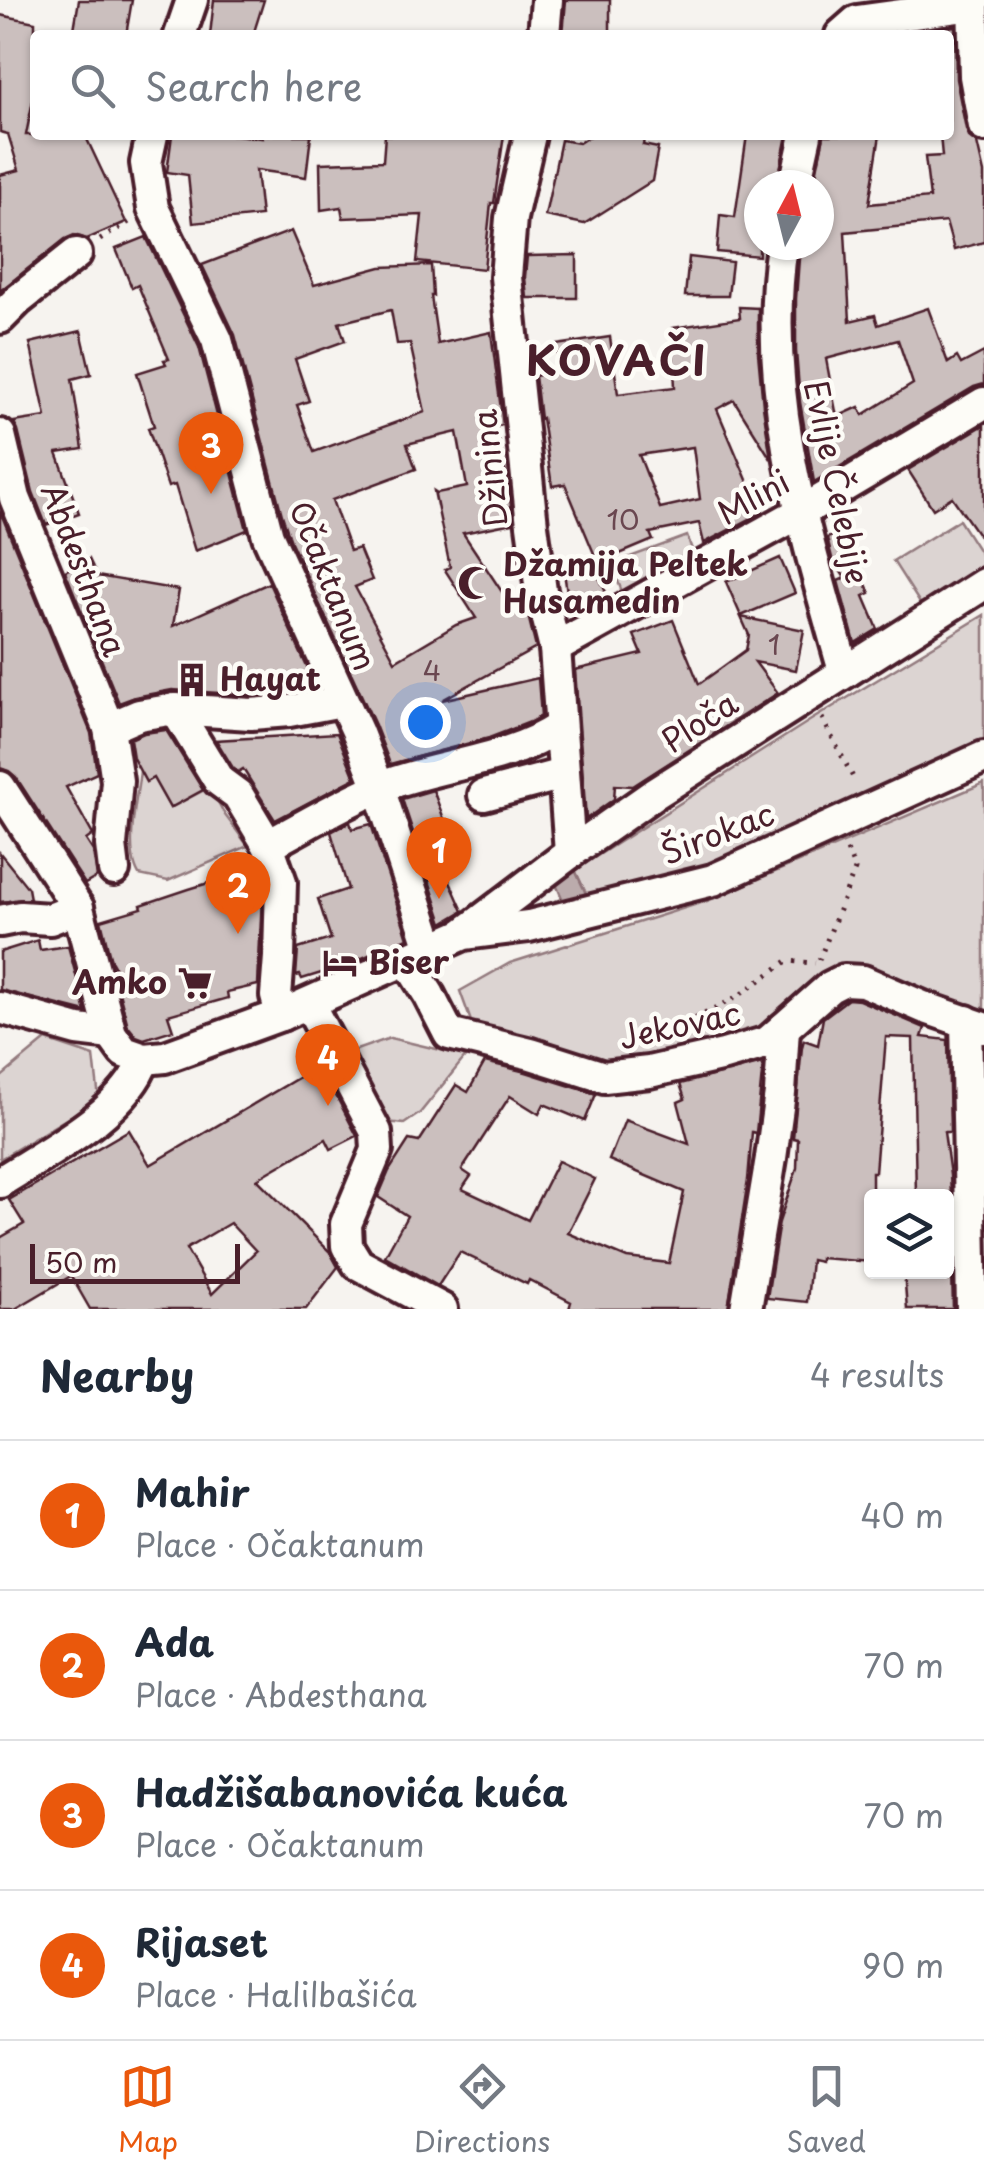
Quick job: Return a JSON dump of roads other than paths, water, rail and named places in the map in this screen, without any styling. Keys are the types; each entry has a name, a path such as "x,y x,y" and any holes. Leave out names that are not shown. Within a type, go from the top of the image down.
{"street":[{"path":"182,30 192,0"},
{"path":"544,30 547,0"},
{"path":"847,30 857,21 973,2 974,76 984,126"},
{"name":"Očaktanum","path":"151,140 146,163 153,208 218,340 268,536 379,788 419,954"},
{"name":"Džinina","path":"529,140 511,218 506,277 532,525 555,648 570,853"},
{"path":"798,170 805,140"},
{"path":"0,318 76,254"},
{"name":"Evlije Čelebije","path":"780,260 776,360 783,429 801,512 846,671"},
{"name":"Mlini","path":"555,648 801,512 984,403"},
{"name":"Abdesthana","path":"0,434 15,498 109,728 117,781 114,870"},
{"name":"Ploča","path":"464,934 654,794 984,584"},
{"path":"109,728 139,715 175,709 250,714 342,701"},
{"path":"175,709 219,781 238,795 268,844 281,882 276,996 295,1010 376,1132 377,1150 346,1224 347,1246 358,1264 442,1309"},
{"path":"268,844 379,788 543,738 559,727"},
{"name":"Širokac","path":"464,934 529,926 713,880 984,757"},
{"path":"484,795 563,774"},
{"path":"0,787 78,908 111,1034 124,1052 144,1059 165,1057 295,1010 464,934"},
{"path":"0,922 20,916 50,919 78,908"},
{"name":"Jekovac","path":"419,954 430,995 449,1034 532,1054 604,1078 649,1072 768,1042 784,1028 821,978 863,981 975,1024"},
{"path":"0,1008 78,1030 111,1034"},
{"path":"972,1309 975,1024"},
{"path":"746,1309 780,1093 784,1028"},
{"path":"0,1182 100,1115 131,1083 144,1059"}],"place":[{"name":"Hadžišabanovića kuća","path":"211,494"},
{"name":"Džamija Peltek Husamedin","path":"475,583"},
{"name":"Hayat","path":"192,680"},
{"name":"Mahir","path":"439,899"},
{"name":"Ada","path":"238,934"},
{"name":"Biser","path":"340,963"},
{"name":"Amko","path":"195,983"},
{"name":"Rijaset","path":"328,1106"}],"district":[{"name":"KOVAČI","path":"617,361"}]}
